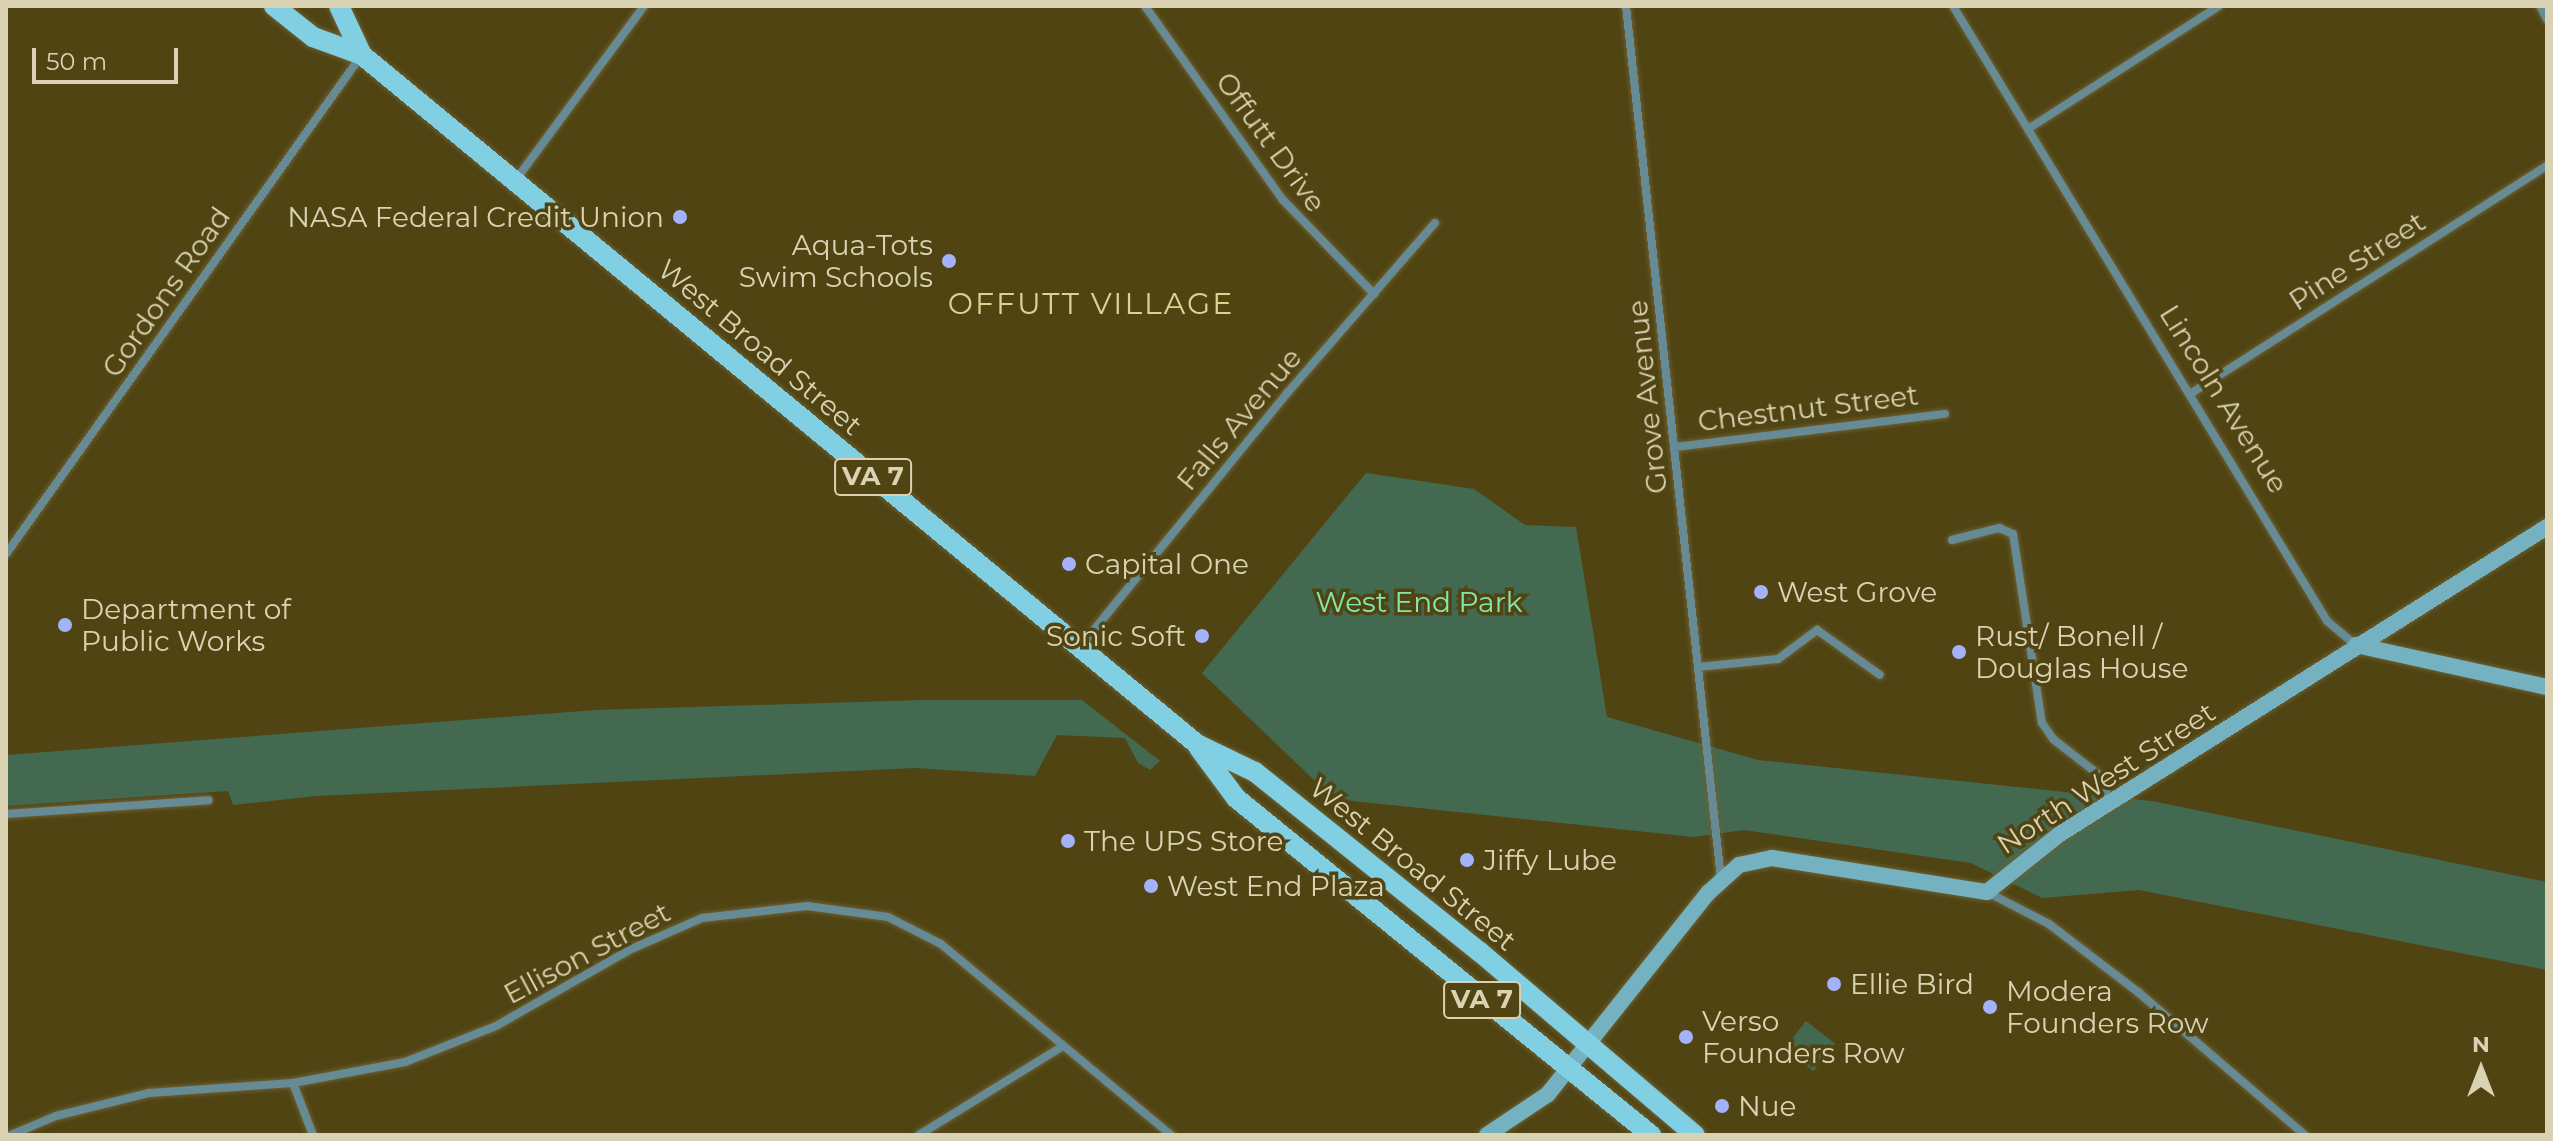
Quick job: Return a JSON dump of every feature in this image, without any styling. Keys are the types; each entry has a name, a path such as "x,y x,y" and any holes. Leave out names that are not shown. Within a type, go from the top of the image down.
{"main road":[{"name":"West Broad Street","path":"274,6 313,37 362,55 1197,744 1255,772 1695,1135"},
{"name":"West Broad Street","path":"339,6 362,55"},
{"name":"North West Street","path":"1487,1135 1548,1094 1721,879 1739,865 1772,858 1987,892 2015,865 2356,645 2547,527"},
{"name":"Lincoln Avenue","path":"2356,645 2547,687"},
{"name":"West Broad Street","path":"1197,744 1236,798 1651,1135"}],"street":[{"path":"515,182 644,6"},
{"name":"Offutt Drive","path":"1145,6 1283,200 1374,294"},
{"name":"Grove Avenue","path":"1626,6 1721,879"},
{"name":"Lincoln Avenue","path":"1953,6 2327,621 2356,645"},
{"path":"2028,129 2219,6"},
{"path":"2540,6 2547,19"},
{"name":"Gordons Road","path":"6,554 362,55"},
{"name":"Pine Street","path":"2190,394 2547,166"},
{"name":"Falls Avenue","path":"1080,647 1435,223"},
{"name":"Chestnut Street","path":"1675,447 1945,414"},
{"path":"1952,540 1999,528 2013,534 2042,723 2053,739 2099,775 2111,804"},
{"path":"1698,667 1778,659 1817,630 1880,675"},
{"path":"6,814 209,800"},
{"path":"1987,892 2049,924 2138,992 2305,1135"},
{"name":"Ellison Street","path":"11,1135 56,1116 149,1093 293,1083 392,1065 450,1046 496,1026 702,918 763,908 860,911 916,929 1171,1135"},
{"path":"919,1135 1063,1046"},
{"path":"293,1083 313,1135"}],"green space":[{"name":"West End Park","path":"1366,473 1474,489 1525,525 1576,527 1607,717 1758,760 2152,801 2547,882 2547,970 2139,890 2042,898 1971,863 1744,830 1694,837 1334,799 1202,673"},
{"path":"921,700 1082,700 1160,761 1150,770 1138,763 1125,738 1057,735 1035,776 915,768 316,796 233,805 228,791 6,806 6,755 596,710"},
{"path":"1806,1021 1835,1044 1814,1071 1784,1049"}],"place":[{"name":"NASA Federal Credit Union","path":"680,217"},
{"name":"Aqua-Tots Swim Schools","path":"949,261"},
{"name":"Capital One","path":"1069,564"},
{"name":"West Grove","path":"1761,592"},
{"name":"Department of Public Works","path":"65,625"},
{"name":"Sonic Soft","path":"1202,636"},
{"name":"Rust/ Bonell / Douglas House","path":"1959,652"},
{"name":"The UPS Store","path":"1068,841"},
{"name":"Jiffy Lube","path":"1467,860"},
{"name":"West End Plaza","path":"1151,886"},
{"name":"Ellie Bird","path":"1834,984"},
{"name":"Modera Founders Row","path":"1990,1007"},
{"name":"Verso Founders Row","path":"1686,1037"},
{"name":"Nue","path":"1722,1106"}],"district":[{"name":"OFFUTT VILLAGE","path":"1091,304"}]}
